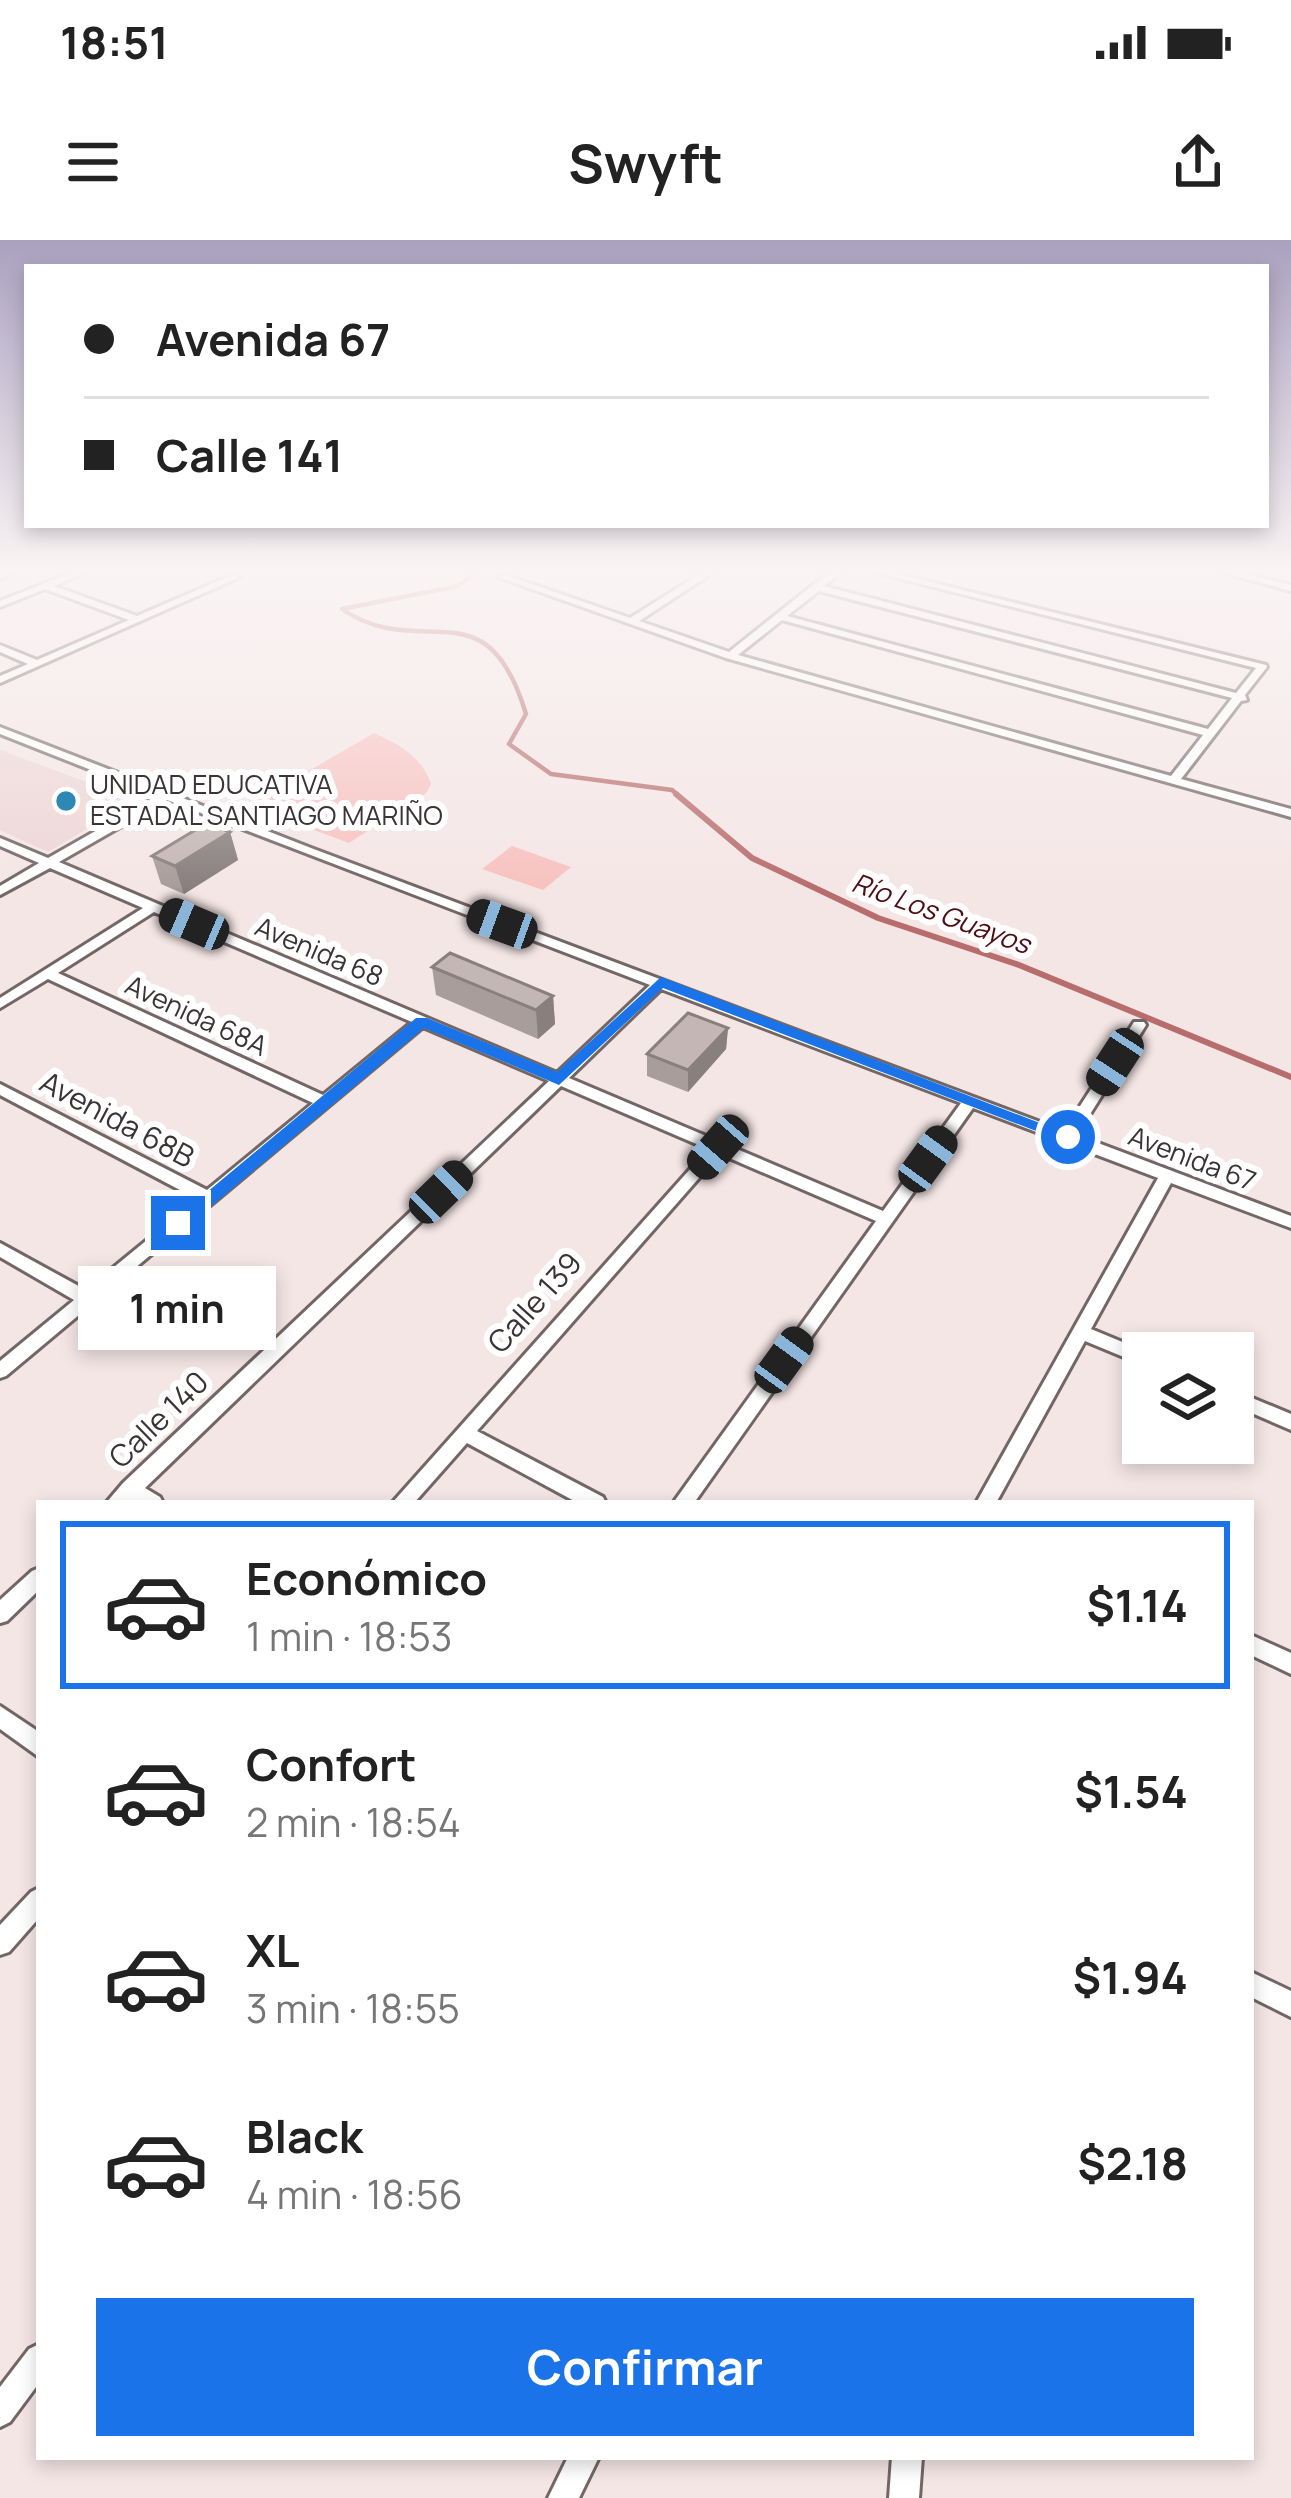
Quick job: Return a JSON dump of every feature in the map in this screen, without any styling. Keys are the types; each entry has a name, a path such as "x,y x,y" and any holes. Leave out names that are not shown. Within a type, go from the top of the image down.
{"street":[{"path":"807,677 1291,813"},
{"path":"1003,677 1212,734"},
{"path":"1164,677 1243,698"},
{"path":"1174,780 1258,677"},
{"name":"Avenida 67","path":"0,730 1291,1222"},
{"path":"0,891 165,796"},
{"name":"Avenida 68","path":"0,842 885,1218"},
{"path":"0,1004 153,907"},
{"name":"Avenida 68A","path":"48,974 324,1102"},
{"name":"Calle 140","path":"123,1496 661,982"},
{"path":"5,1360 87,1299 422,1021"},
{"path":"1068,1137 1138,1025"},
{"name":"Avenida 68B","path":"0,1089 209,1198"},
{"path":"684,1500 971,1100"},
{"name":"Calle 139","path":"405,1500 718,1147"},
{"path":"988,1500 1168,1176"},
{"path":"0,1249 87,1299"},
{"path":"1081,1331 1122,1349"},
{"path":"1254,1406 1291,1422"},
{"path":"464,1433 590,1500"},
{"path":"0,1614 36,1579"},
{"path":"1254,1646 1291,1664"},
{"path":"0,1716 36,1743"},
{"path":"0,1943 36,1903"},
{"path":"1254,1986 1291,2004"},
{"path":"0,2412 36,2363"},
{"path":"563,2498 582,2460"},
{"path":"904,2498 907,2460"}],"shaded area":[{"path":"374,733 408,752 431,784 426,793 349,843 255,808 257,801"},
{"name":"UNIDAD EDUCATIVA ESTADAL SANTIAGO MARIÑO","path":"0,750 132,802 48,852 0,830"},
{"path":"512,846 571,867 543,890 482,869"}],"building":[{"path":"207,823 230,832 175,866 152,856"},
{"path":"450,953 553,996 536,1010 432,967"},
{"path":"688,1013 728,1028 688,1070 647,1054"}],"waterway":[{"name":"Río Los Guayos","path":"511,677 526,714 509,744 551,774 672,790 680,797"},
{"name":"Río Los Guayos","path":"676,794 752,858 878,918 1019,965 1291,1077"}],"place":[{"name":"UNIDAD EDUCATIVA ESTADAL SANTIAGO MARIÑO","path":"66,801"}],"route":[{"path":"178,1223 422,1021 559,1079 661,982 1068,1137"}]}
